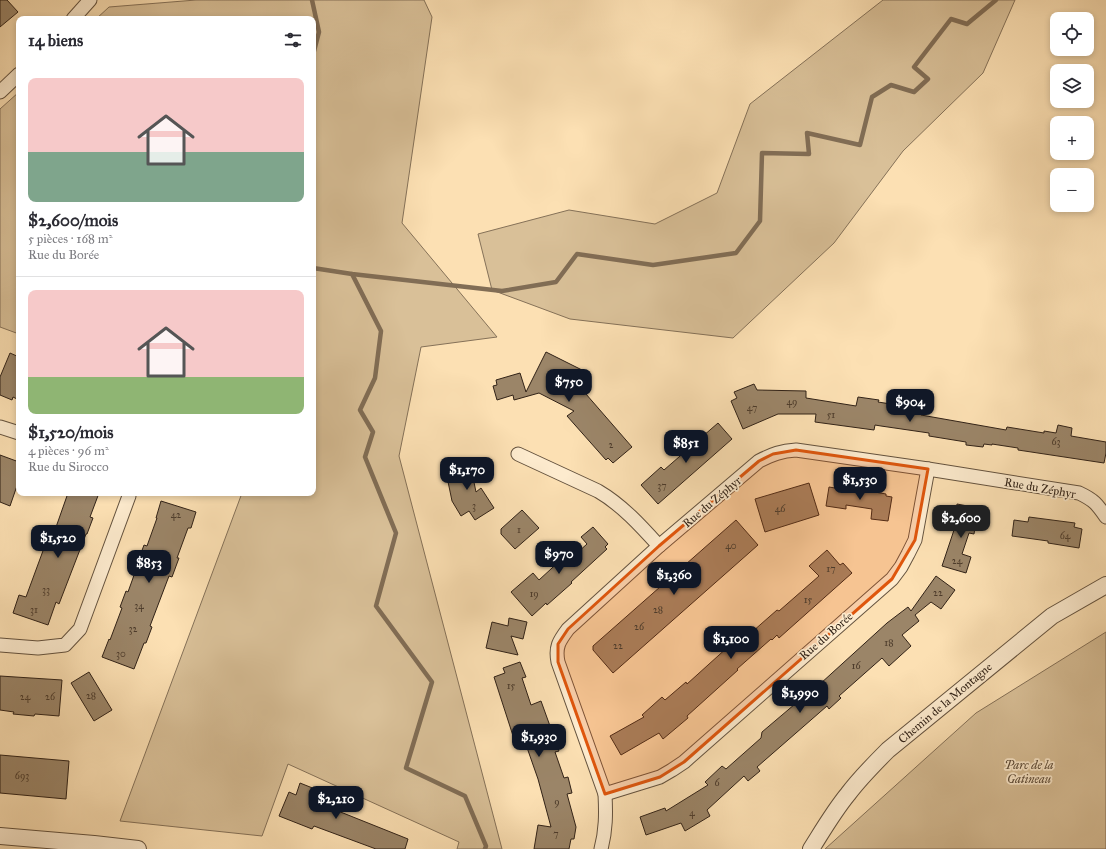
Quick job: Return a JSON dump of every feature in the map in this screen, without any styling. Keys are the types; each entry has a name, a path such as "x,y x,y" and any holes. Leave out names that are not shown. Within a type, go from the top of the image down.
{"street":[{"path":"76,16 90,0"},
{"path":"0,92 16,77"},
{"path":"0,427 16,432"},
{"name":"Rue du Zéphyr","path":"601,849 605,834 605,794 558,662 556,653 558,644 568,629 659,546 760,461 773,454 796,450 928,469 1079,494 1097,504 1106,517"},
{"path":"518,454 610,498 659,546"},
{"name":"Rue du Borée","path":"605,794 660,778 684,762 892,579 905,561 915,540 928,469"},
{"path":"0,645 38,648 65,645 80,629 129,496"},
{"name":"Chemin de la Montagne","path":"812,849 826,825 848,794 888,750 1052,616 1106,586"},
{"path":"0,836 138,849"}],"highlighted area":[{"path":"796,450 928,469 915,540 892,579 684,762 660,777 605,794 558,662 558,644 568,629 659,546 759,461 773,454"}],"green space":[{"path":"196,0 424,0 432,17 402,223 497,337 421,347 399,456 502,849 457,849 459,842 288,764 262,836 120,821 241,496 316,496 316,16 99,16 109,7"},
{"path":"883,0 1015,0 983,73 903,151 834,243 733,338 570,319 492,290 478,234 569,210 655,224 717,193 750,104"},
{"path":"16,95 16,333 0,327 0,109"},
{"name":"Parc de la Gatineau","path":"1106,632 1106,849 825,849 976,713"}],"building":[{"path":"0,0 7,0 18,12 0,27"},
{"path":"546,352 586,372 579,386 632,447 613,463 608,458 606,460 567,416 574,411 539,393 514,400 513,395 497,400 493,386 497,385 496,380 520,373 526,392"},
{"path":"10,353 16,356 16,398 13,397 12,400 0,395 0,377"},
{"path":"754,384 757,390 806,391 806,398 856,406 858,397 879,400 878,402 922,409 921,415 1006,430 1007,427 1044,433 1044,431 1056,433 1058,425 1072,428 1071,436 1106,442 1104,463 1018,450 1018,448 992,444 984,444 983,447 966,445 966,442 929,436 929,433 875,425 874,430 815,422 816,414 778,414 743,429 731,401 737,398 734,392"},
{"path":"718,423 732,439 658,504 641,485 661,467 664,470"},
{"path":"0,455 16,461 16,489 10,506 0,502"},
{"path":"469,458 476,492 481,488 494,508 475,520 469,511 461,516 452,501 446,472 456,470 454,461"},
{"path":"809,483 819,515 765,532 755,499"},
{"path":"835,485 886,494 886,496 892,497 888,521 871,519 872,509 846,505 846,509 826,506 829,487 835,488"},
{"path":"67,496 98,496 90,517 93,518 87,534 59,604 56,602 48,625 13,613 19,595 26,597 51,529 55,530"},
{"path":"161,501 196,512 191,528 188,528 172,577 169,576 150,626 152,627 146,643 144,643 134,669 102,657 122,608 120,607 126,591 128,592 144,545 147,546 157,518"},
{"path":"957,504 978,508 974,534 969,533 962,554 971,557 966,573 942,566 954,530"},
{"path":"522,510 539,528 515,549 501,534 501,529"},
{"path":"1029,517 1075,523 1074,527 1082,529 1079,548 1048,543 1048,541 1012,536 1014,520 1028,522"},
{"path":"736,520 758,545 613,673 593,650 593,646"},
{"path":"593,527 608,544 605,547 607,549 571,582 572,583 532,616 511,592 533,573 539,580 564,557 568,561 587,544 581,537"},
{"path":"827,550 840,565 843,563 852,573 779,638 777,635 772,640 771,639 687,716 688,718 663,739 659,733 621,755 610,736 644,717 642,715 662,697 665,700 686,682 687,684 740,635 744,639 777,610 779,611 819,576 809,566"},
{"path":"936,576 955,590 941,609 931,602 915,615 919,621 902,635 911,646 889,666 882,658 839,696 841,698 829,709 827,706 757,767 760,771 748,781 744,776 707,810 710,816 685,831 681,823 646,835 640,817 665,808 666,811 708,785 705,782 722,766 726,769 761,738 762,732 808,693 809,694 887,623 908,607 911,611"},
{"path":"509,618 527,622 523,639 511,636 518,655 486,648 492,622 508,626"},
{"path":"520,662 526,677 522,678 531,705 541,701 559,751 555,752 564,778 568,777 572,793 567,794 576,827 574,839 571,839 569,849 534,849 538,825 551,827 538,779 524,739 515,742 494,677 505,673 503,668"},
{"path":"89,672 112,710 94,721 71,683"},
{"path":"0,676 62,680 59,716 13,714 14,712 0,710"},
{"path":"0,755 69,761 66,799 0,793"},
{"path":"300,783 320,791 318,797 340,806 338,811 408,839 405,849 376,849 314,826 312,829 279,816 289,792 296,795"}],"waterway":[{"path":"312,0 316,16"},
{"path":"316,268 502,291 556,282 577,254 653,265 736,253 760,221 762,153 809,154 807,133 860,145 872,97 891,85 914,92 928,79 914,67 951,19 967,24 996,0"},
{"path":"316,18 319,32 316,44"},
{"path":"352,274 381,331 375,378 360,410 373,432 365,457 396,533 376,606 432,682 406,768 465,796 486,846 485,849"}]}
